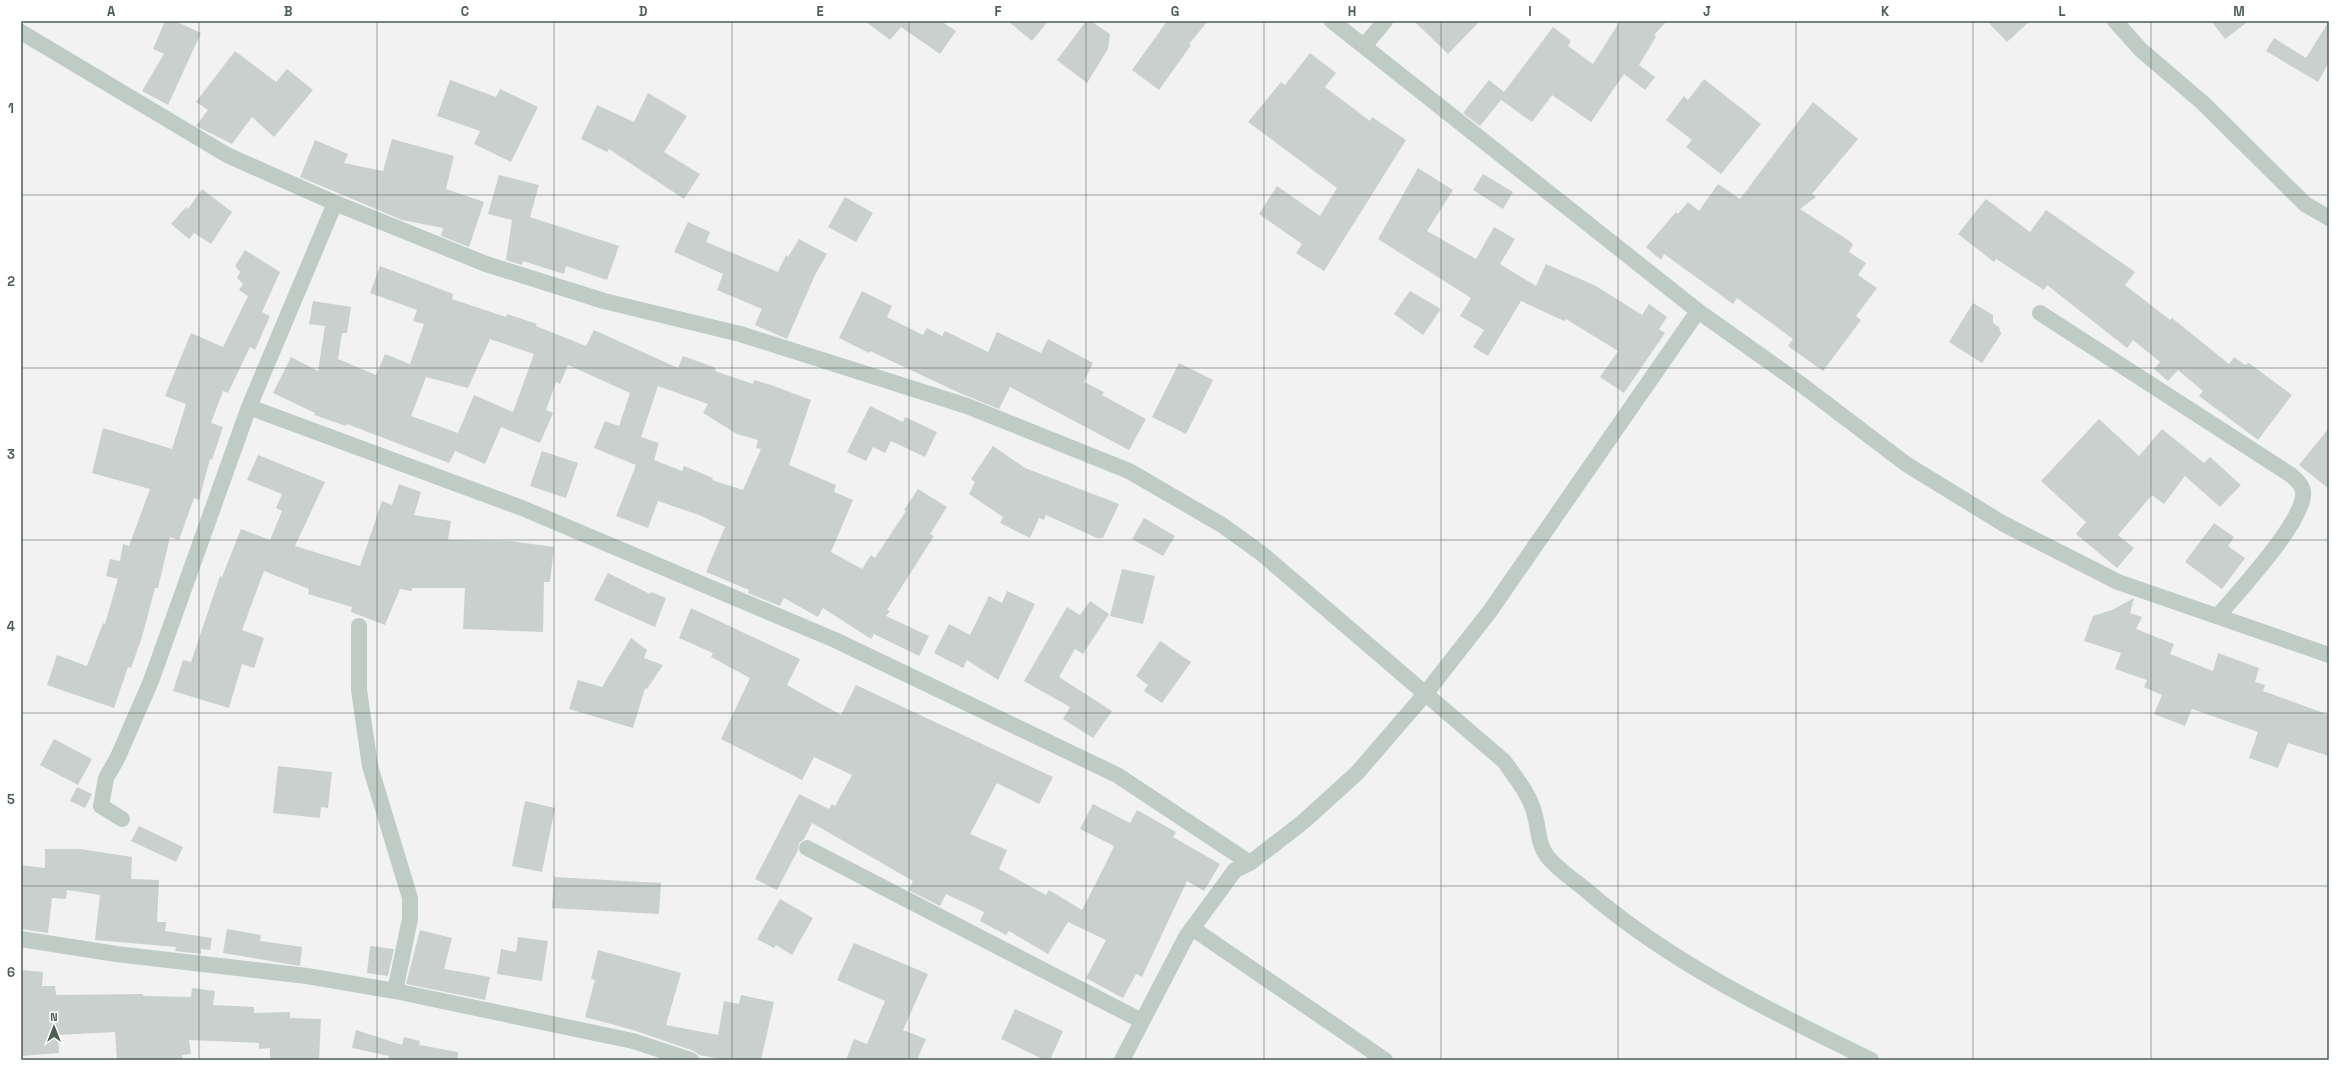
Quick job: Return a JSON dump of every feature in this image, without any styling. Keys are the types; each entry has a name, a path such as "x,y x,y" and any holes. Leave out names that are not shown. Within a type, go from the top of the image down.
{"street":[{"path":"1332,21 1698,311 1802,385 1906,464 2002,523 2118,582 2329,655"},
{"path":"1364,46 1385,21"},
{"path":"2114,21 2141,50 2202,103 2305,204 2329,218"},
{"path":"21,32 228,155 335,203 486,264 604,301 740,334 967,406 1129,471 1222,526 1261,553 1504,761 1525,791 1535,815 1538,837 1547,856 1616,916 1693,967 1799,1025 1871,1060"},
{"path":"122,819 101,806 106,778 117,759 151,681 249,407 335,203"},
{"path":"1122,1060 1192,928 1235,870 1250,863 1303,822 1357,773 1426,693 1490,611 1698,311"},
{"path":"2040,313 2291,474 2302,485 2304,493 2291,527 2218,616"},
{"path":"249,407 522,508 835,640 1117,775 1250,863"},
{"path":"359,626 359,690 370,766 410,898 410,919 395,991"},
{"path":"807,848 1142,1020"},
{"path":"1192,928 1385,1060"},
{"path":"21,939 116,954 307,976 395,991 633,1041 691,1060"}],"building":[{"path":"165,21 175,21 201,33 168,105 142,91 164,54 153,49"},
{"path":"865,21 941,21 956,31 940,54 901,27 890,40"},
{"path":"1008,21 1048,21 1032,41"},
{"path":"1086,21 1091,21 1110,34 1108,49 1087,83 1057,60"},
{"path":"1167,21 1208,21 1189,44 1191,45 1159,90 1132,70"},
{"path":"1414,21 1480,21 1448,54"},
{"path":"1620,21 1667,21 1654,35 1656,37 1639,65 1655,77 1645,90 1624,74 1591,122 1552,95 1532,122 1501,100 1480,126 1463,113 1489,80 1504,92 1553,27 1571,41 1568,46 1593,64"},
{"path":"1987,21 2030,21 2007,42"},
{"path":"2211,21 2249,21 2225,39"},
{"path":"2329,21 2329,62 2318,82 2266,51 2274,38 2306,58"},
{"path":"235,51 276,82 287,69 313,90 274,137 252,117 232,144 196,126 208,110 196,102"},
{"path":"1310,53 1336,73 1325,87 1370,121 1372,117 1406,140 1324,271 1296,253 1302,244 1259,214 1277,186 1320,216 1337,188 1248,122 1281,82 1285,85"},
{"path":"1704,79 1761,124 1721,174 1686,147 1692,140 1666,120 1684,96 1688,100"},
{"path":"450,80 496,97 500,89 538,107 511,162 474,144 480,131 437,116"},
{"path":"648,93 687,116 664,152 700,174 684,199 609,149 607,152 581,139 597,105 634,122"},
{"path":"1813,102 1858,139 1812,194 1816,197 1800,209 1851,242 1853,245 1849,252 1866,263 1858,275 1877,288 1856,316 1861,320 1823,371 1788,346 1793,339 1737,298 1733,304 1664,254 1661,260 1646,247 1676,212 1678,214 1688,202 1699,211 1718,184 1740,199"},
{"path":"392,139 454,156 446,189 484,202 469,247 441,236 443,228 402,220 300,177 315,140 348,154 344,163 383,171"},
{"path":"1418,168 1453,190 1427,231 1476,259 1494,227 1515,239 1500,264 1536,286 1546,264 1596,286 1642,315 1649,304 1667,317 1659,329 1665,333 1624,393 1600,377 1618,351 1566,319 1564,321 1521,301 1488,356 1473,347 1484,330 1460,316 1471,298 1378,239"},
{"path":"1483,174 1513,192 1503,209 1473,190"},
{"path":"499,175 539,185 530,217 619,246 607,280 566,266 564,274 523,261 522,265 506,260 512,220 488,214"},
{"path":"202,189 232,212 211,244 194,233 189,239 171,224 186,207 188,209"},
{"path":"845,197 873,213 856,242 828,227"},
{"path":"1986,199 2030,232 2046,210 2135,272 2125,285 2170,320 2172,318 2229,364 2234,357 2245,365 2249,363 2292,395 2258,440 2199,396 2203,391 2178,370 2168,381 2154,369 2160,362 2133,340 2127,348 2047,285 2044,290 1996,259 1994,262 1958,234"},
{"path":"688,222 710,232 706,242 778,272 786,255 788,257 799,239 827,254 815,275 787,339 755,325 762,309 717,290 723,274 674,252"},
{"path":"245,250 280,272 262,312 270,316 255,350 250,347 228,393 223,391 211,423 223,427 212,460 210,459 199,500 194,498 179,540 170,537 158,588 155,588 142,637 131,668 128,667 114,708 47,685 57,655 87,666 103,623 105,624 118,579 106,576 110,559 120,561 123,544 129,546 150,489 92,473 103,428 172,449 186,404 165,396 191,333 223,347 248,296 239,290 243,284 237,278 240,272 235,266"},
{"path":"380,266 453,294 452,299 506,317 507,314 537,324 536,326 586,346 594,330 678,368 683,356 716,368 715,371 753,384 754,380 771,385 811,400 789,465 836,485 834,492 853,500 831,552 862,569 871,555 875,558 906,511 904,510 918,489 947,507 930,534 934,536 887,610 890,611 886,616 929,636 919,656 874,634 871,639 823,608 818,617 784,598 780,606 748,593 749,590 706,572 725,527 699,515 658,501 648,528 616,516 636,465 594,448 605,421 619,426 630,393 568,365 560,384 556,382 546,410 553,413 540,443 501,427 485,464 455,451 449,463 347,424 346,426 314,415 315,413 273,393 291,357 318,371 325,326 309,324 313,301 351,307 347,333 342,333 338,359 376,375 385,354 410,364 424,324 413,321 417,310 370,293","holes":["490,339 534,354 513,412 474,395 458,433 411,416 426,377 468,388","658,386 708,404 703,413 737,434 758,440 756,448 761,449 743,490 712,480 713,478 684,466 682,471 654,460 659,443 641,437"]},
{"path":"862,291 892,306 887,317 923,335 927,328 942,336 945,331 988,352 997,332 1041,353 1048,339 1093,363 1084,382 1104,392 1102,395 1146,419 1129,450 1010,387 999,409 962,394 870,351 869,353 839,338"},
{"path":"1410,291 1441,309 1423,335 1394,314"},
{"path":"1973,303 1993,315 1993,323 1999,327 2001,334 1982,363 1949,342"},
{"path":"1179,363 1213,380 1186,434 1152,417"},
{"path":"870,406 903,422 905,417 937,432 925,457 891,441 885,453 873,447 866,461 847,452"},
{"path":"2099,419 2139,456 2162,429 2204,463 2210,457 2241,485 2220,507 2185,476 2164,504 2152,495 2118,535 2134,548 2117,568 2076,534 2086,522 2041,481"},
{"path":"2329,428 2329,489 2299,465"},
{"path":"993,446 1025,468 1119,504 1103,538 1097,538 1046,515 1044,520 1039,518 1030,538 1000,523 1003,517 969,494 975,482 971,479"},
{"path":"542,451 578,463 566,498 530,486"},
{"path":"258,455 325,482 295,546 360,566 382,501 392,505 399,484 421,492 414,515 451,521 448,540 510,541 554,547 550,582 544,582 543,632 463,629 465,588 412,588 412,591 400,589 385,625 351,612 352,607 308,594 309,589 264,571 242,630 264,638 254,668 242,664 229,708 173,691 183,660 191,662 220,576 222,577 241,529 270,540 282,511 276,508 282,494 247,480"},
{"path":"1144,518 1175,536 1163,556 1132,539"},
{"path":"2214,523 2234,537 2228,546 2245,558 2222,589 2185,562"},
{"path":"1122,569 1155,576 1143,624 1110,616"},
{"path":"608,573 650,594 651,592 666,598 655,627 594,600"},
{"path":"1007,591 1035,604 998,680 967,660 963,668 934,653 949,624 970,635 989,596 1002,603"},
{"path":"2134,598 2130,613 2142,617 2136,629 2174,644 2170,654 2213,671 2218,653 2259,668 2255,682 2265,685 2263,691 2329,715 2329,756 2288,743 2278,768 2249,758 2258,732 2192,709 2185,726 2154,714 2162,695 2144,687 2147,680 2115,669 2121,653 2084,641 2093,616 2112,610"},
{"path":"1090,601 1109,614 1083,654 1075,649 1059,677 1112,711 1093,738 1063,719 1070,707 1024,681 1067,607 1080,615"},
{"path":"691,608 800,659 787,685 841,715 856,685 1053,777 1039,804 997,783 970,834 1007,850 999,869 1046,895 1049,890 1082,910 1114,846 1080,829 1093,804 1130,823 1137,810 1176,832 1173,837 1220,864 1204,891 1187,881 1142,977 1136,974 1123,998 1086,978 1106,940 1068,922 1048,954 1009,931 1006,935 980,921 984,912 946,894 940,906 908,890 913,881 812,823 804,839 799,843 798,850 777,890 755,879 799,794 829,809 832,804 835,806 852,775 814,757 802,780 721,739 750,678 711,657 713,653 679,638"},
{"path":"631,638 647,650 644,658 663,665 647,689 645,688 633,728 569,709 578,680 602,687"},
{"path":"1160,641 1191,662 1162,703 1144,691 1148,685 1136,676"},
{"path":"54,739 92,759 78,785 40,765"},
{"path":"278,766 332,772 328,808 321,807 320,818 273,813"},
{"path":"77,787 92,794 85,808 70,801"},
{"path":"525,801 555,808 542,872 512,866"},
{"path":"139,826 183,847 176,862 131,841"},
{"path":"45,849 80,849 132,857 131,879 159,880 157,922 166,922 165,931 212,938 210,950 201,949 201,954 175,951 176,947 95,940 100,895 67,890 66,899 52,898 48,933 21,929 21,865 45,868"},
{"path":"554,877 661,883 659,914 552,908"},
{"path":"780,899 813,918 792,955 776,945 774,948 757,939"},
{"path":"227,929 261,935 260,941 302,947 300,966 223,953"},
{"path":"420,930 452,938 444,969 490,977 485,1000 406,984"},
{"path":"518,937 548,941 542,981 497,974 501,949 516,952"},
{"path":"854,943 928,974 903,1030 926,1039 917,1060 846,1060 854,1039 867,1044 885,1001 837,980"},
{"path":"370,946 394,949 388,976 367,973"},
{"path":"598,950 681,973 666,1025 718,1035 724,1001 739,1004 741,995 774,1002 761,1060 727,1060 699,1055 694,1051 633,1030 585,1017 595,980 591,979"},
{"path":"21,970 43,972 42,986 55,986 56,995 143,994 143,996 191,997 192,988 215,991 213,1005 254,1007 254,1013 290,1012 290,1018 321,1019 319,1060 270,1060 270,1048 259,1049 259,1043 189,1040 191,1054 182,1055 182,1060 117,1060 115,1032 58,1035 59,1053 21,1056"},
{"path":"1015,1009 1063,1031 1050,1060 1045,1060 1001,1039"},
{"path":"356,1030 402,1045 404,1037 420,1041 419,1045 458,1052 458,1060 388,1060 389,1056 352,1048"}]}
